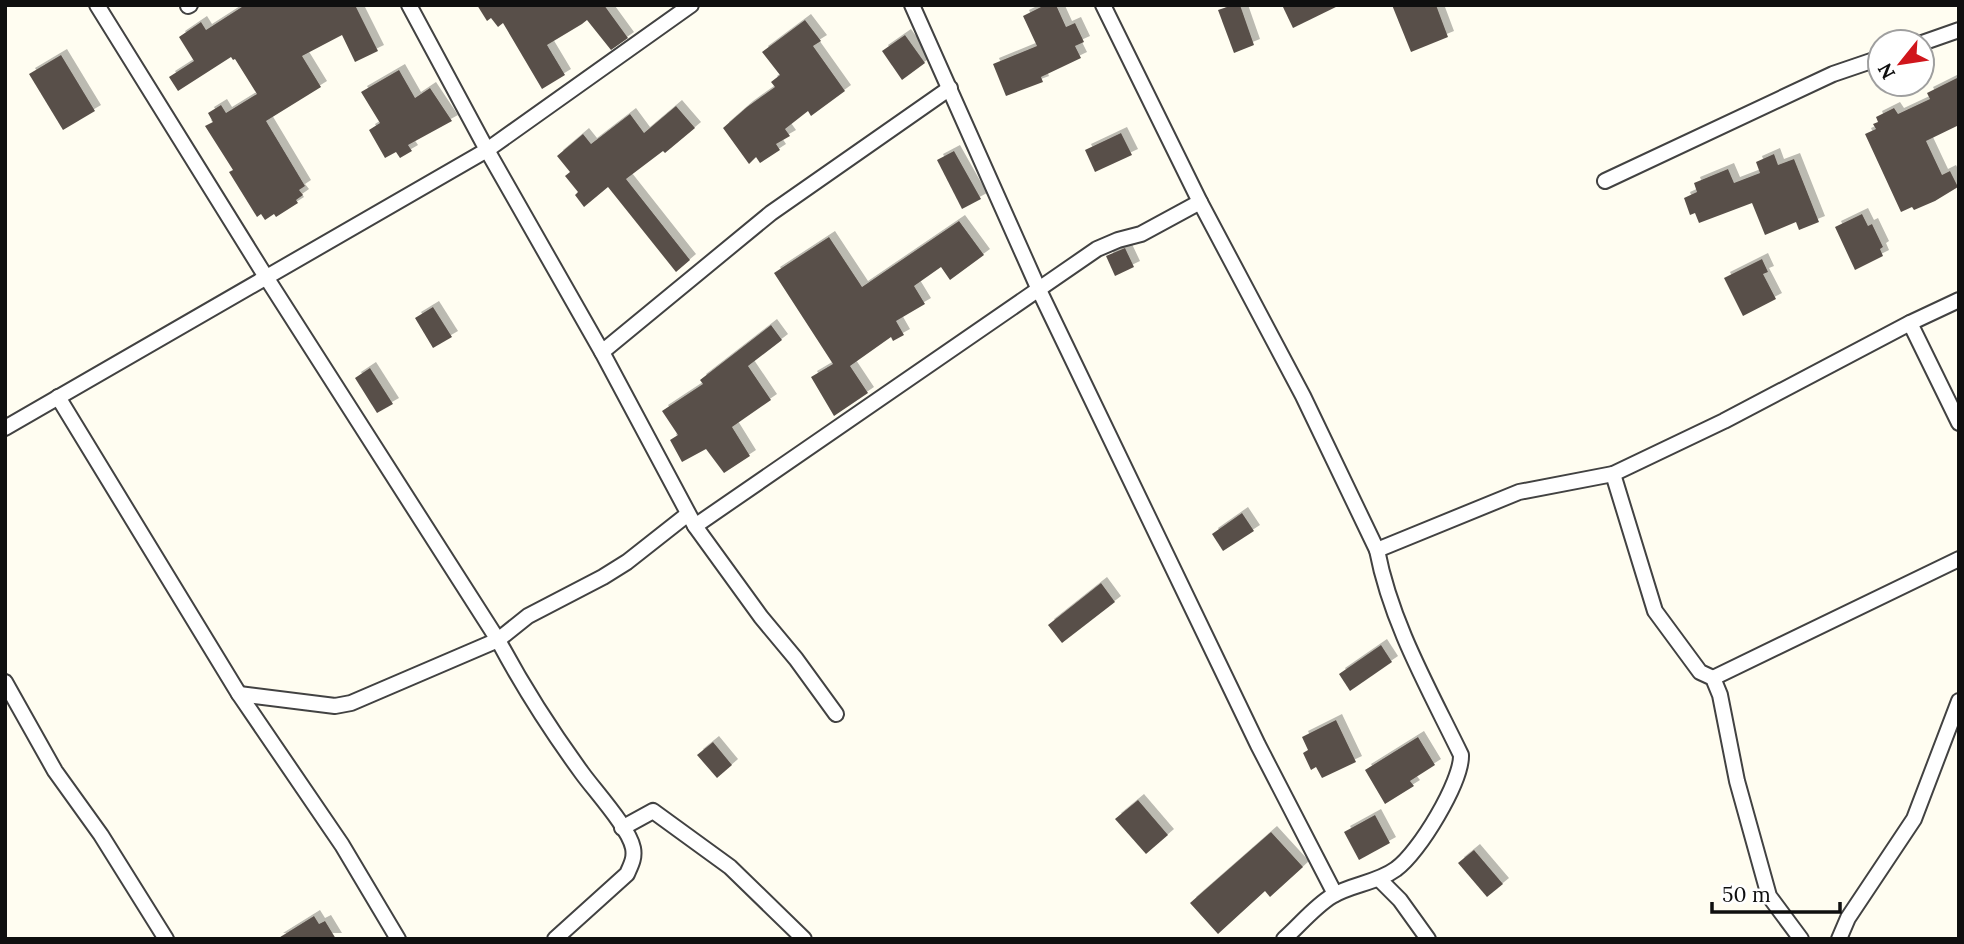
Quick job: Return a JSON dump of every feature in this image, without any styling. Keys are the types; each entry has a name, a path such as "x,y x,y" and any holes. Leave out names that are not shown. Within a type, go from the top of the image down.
{"street":[{"path":"97,5 266,277 498,640 516,675 633,846 634,860 627,874 560,937"},
{"path":"410,5 487,150 602,352 691,520 836,714"},
{"path":"5,428 487,150 691,5"},
{"path":"912,5 1039,290 1258,745 1335,894"},
{"path":"1103,5 1200,202 1303,397 1377,550 1382,574 1408,645 1461,755 1462,765 1457,777 1421,844 1397,869 1379,879 1335,894 1284,939"},
{"path":"1936,39 1959,30"},
{"path":"1605,181 1833,74 1866,63"},
{"path":"602,352 771,213 950,88"},
{"path":"240,694 335,706 351,703 498,640 528,616 627,562 1097,249 1141,234 1200,202"},
{"path":"1377,550 1519,492 1613,474 1724,421 1959,300"},
{"path":"1910,323 1959,423"},
{"path":"58,397 240,694 342,845 398,939"},
{"path":"1613,474 1655,611 1700,672 1713,678 1720,695 1737,782 1769,896 1801,939"},
{"path":"1713,678 1959,559"},
{"path":"5,682 55,771 101,835 166,939"},
{"path":"1839,939 1848,918 1914,819 1959,701"},
{"path":"622,828 653,811 730,867 804,939"},
{"path":"1379,879 1400,900 1428,939"}],"building":[{"path":"245,5 355,5 378,51 355,62 342,35 302,56 321,87 266,121 305,186 299,190 303,195 296,200 298,203 276,217 274,214 265,220 261,214 257,217 229,172 233,170 205,126 213,122 208,113 221,105 226,113 257,94 235,59 231,57 178,91 169,77 194,61 179,37 201,22 206,30"},
{"path":"477,5 604,5 628,38 611,50 587,20 547,45 565,75 542,89 503,23 498,27 491,18 487,21"},
{"path":"1045,5 1056,5 1066,27 1075,23 1084,42 1075,46 1081,58 1041,77 1043,82 1006,96 993,64 1037,46 1023,16"},
{"path":"1240,5 1254,45 1234,53 1218,10"},
{"path":"1282,5 1340,5 1293,28"},
{"path":"1392,5 1436,5 1448,37 1411,52"},
{"path":"805,20 821,41 813,46 845,91 811,116 808,111 785,129 790,136 776,144 780,150 760,163 756,157 749,164 723,128 775,87 771,82 780,75 762,52"},
{"path":"905,35 925,63 902,80 882,51"},
{"path":"61,55 95,111 63,130 29,74"},
{"path":"399,70 415,98 430,88 452,121 408,145 412,151 400,158 396,152 385,158 369,130 380,123 361,92"},
{"path":"1959,77 1959,125 1926,141 1942,175 1950,171 1958,187 1935,201 1901,212 1865,134 1876,129 1873,124 1878,122 1876,117 1894,108 1898,114 1930,98 1936,98 1936,88"},
{"path":"676,106 695,128 665,153 663,151 626,179 690,260 676,272 608,187 584,207 575,195 578,192 565,176 570,172 557,156 583,134 591,144 630,114 644,133"},
{"path":"1121,133 1132,155 1095,172 1085,150"},
{"path":"954,151 981,199 962,209 937,160"},
{"path":"1774,154 1778,165 1794,159 1819,222 1799,230 1796,222 1765,235 1752,203 1699,223 1695,213 1690,215 1684,198 1697,192 1694,183 1728,169 1734,183 1760,173 1756,162"},
{"path":"1862,214 1868,226 1872,224 1883,247 1880,249 1883,256 1855,270 1835,227"},
{"path":"959,221 984,255 950,280 941,267 914,286 925,304 896,321 904,335 893,341 891,337 850,366 868,393 834,416 811,377 833,364 774,273 829,237 862,287"},
{"path":"1125,248 1134,267 1115,276 1106,256"},
{"path":"1762,259 1768,272 1763,274 1776,299 1743,316 1724,278"},
{"path":"433,307 452,337 433,348 415,318"},
{"path":"771,325 782,340 748,366 771,400 732,427 750,456 724,473 706,449 682,462 670,440 678,435 662,411 703,384 700,380"},
{"path":"370,368 393,404 377,413 355,378"},
{"path":"1242,513 1254,531 1223,551 1212,534"},
{"path":"1101,583 1115,602 1062,643 1048,625"},
{"path":"1381,645 1392,662 1350,691 1339,674"},
{"path":"1336,720 1356,762 1322,778 1316,767 1311,770 1303,753 1308,750 1302,737"},
{"path":"1418,737 1435,765 1410,781 1414,786 1385,804 1365,770"},
{"path":"713,742 732,765 717,778 697,755"},
{"path":"1138,800 1168,835 1146,854 1115,819"},
{"path":"1375,815 1390,843 1359,860 1344,832"},
{"path":"1271,832 1303,867 1270,897 1265,891 1218,934 1190,903"},
{"path":"1474,850 1503,884 1487,897 1458,863"},
{"path":"314,916 319,924 325,921 336,939 277,939"}]}
